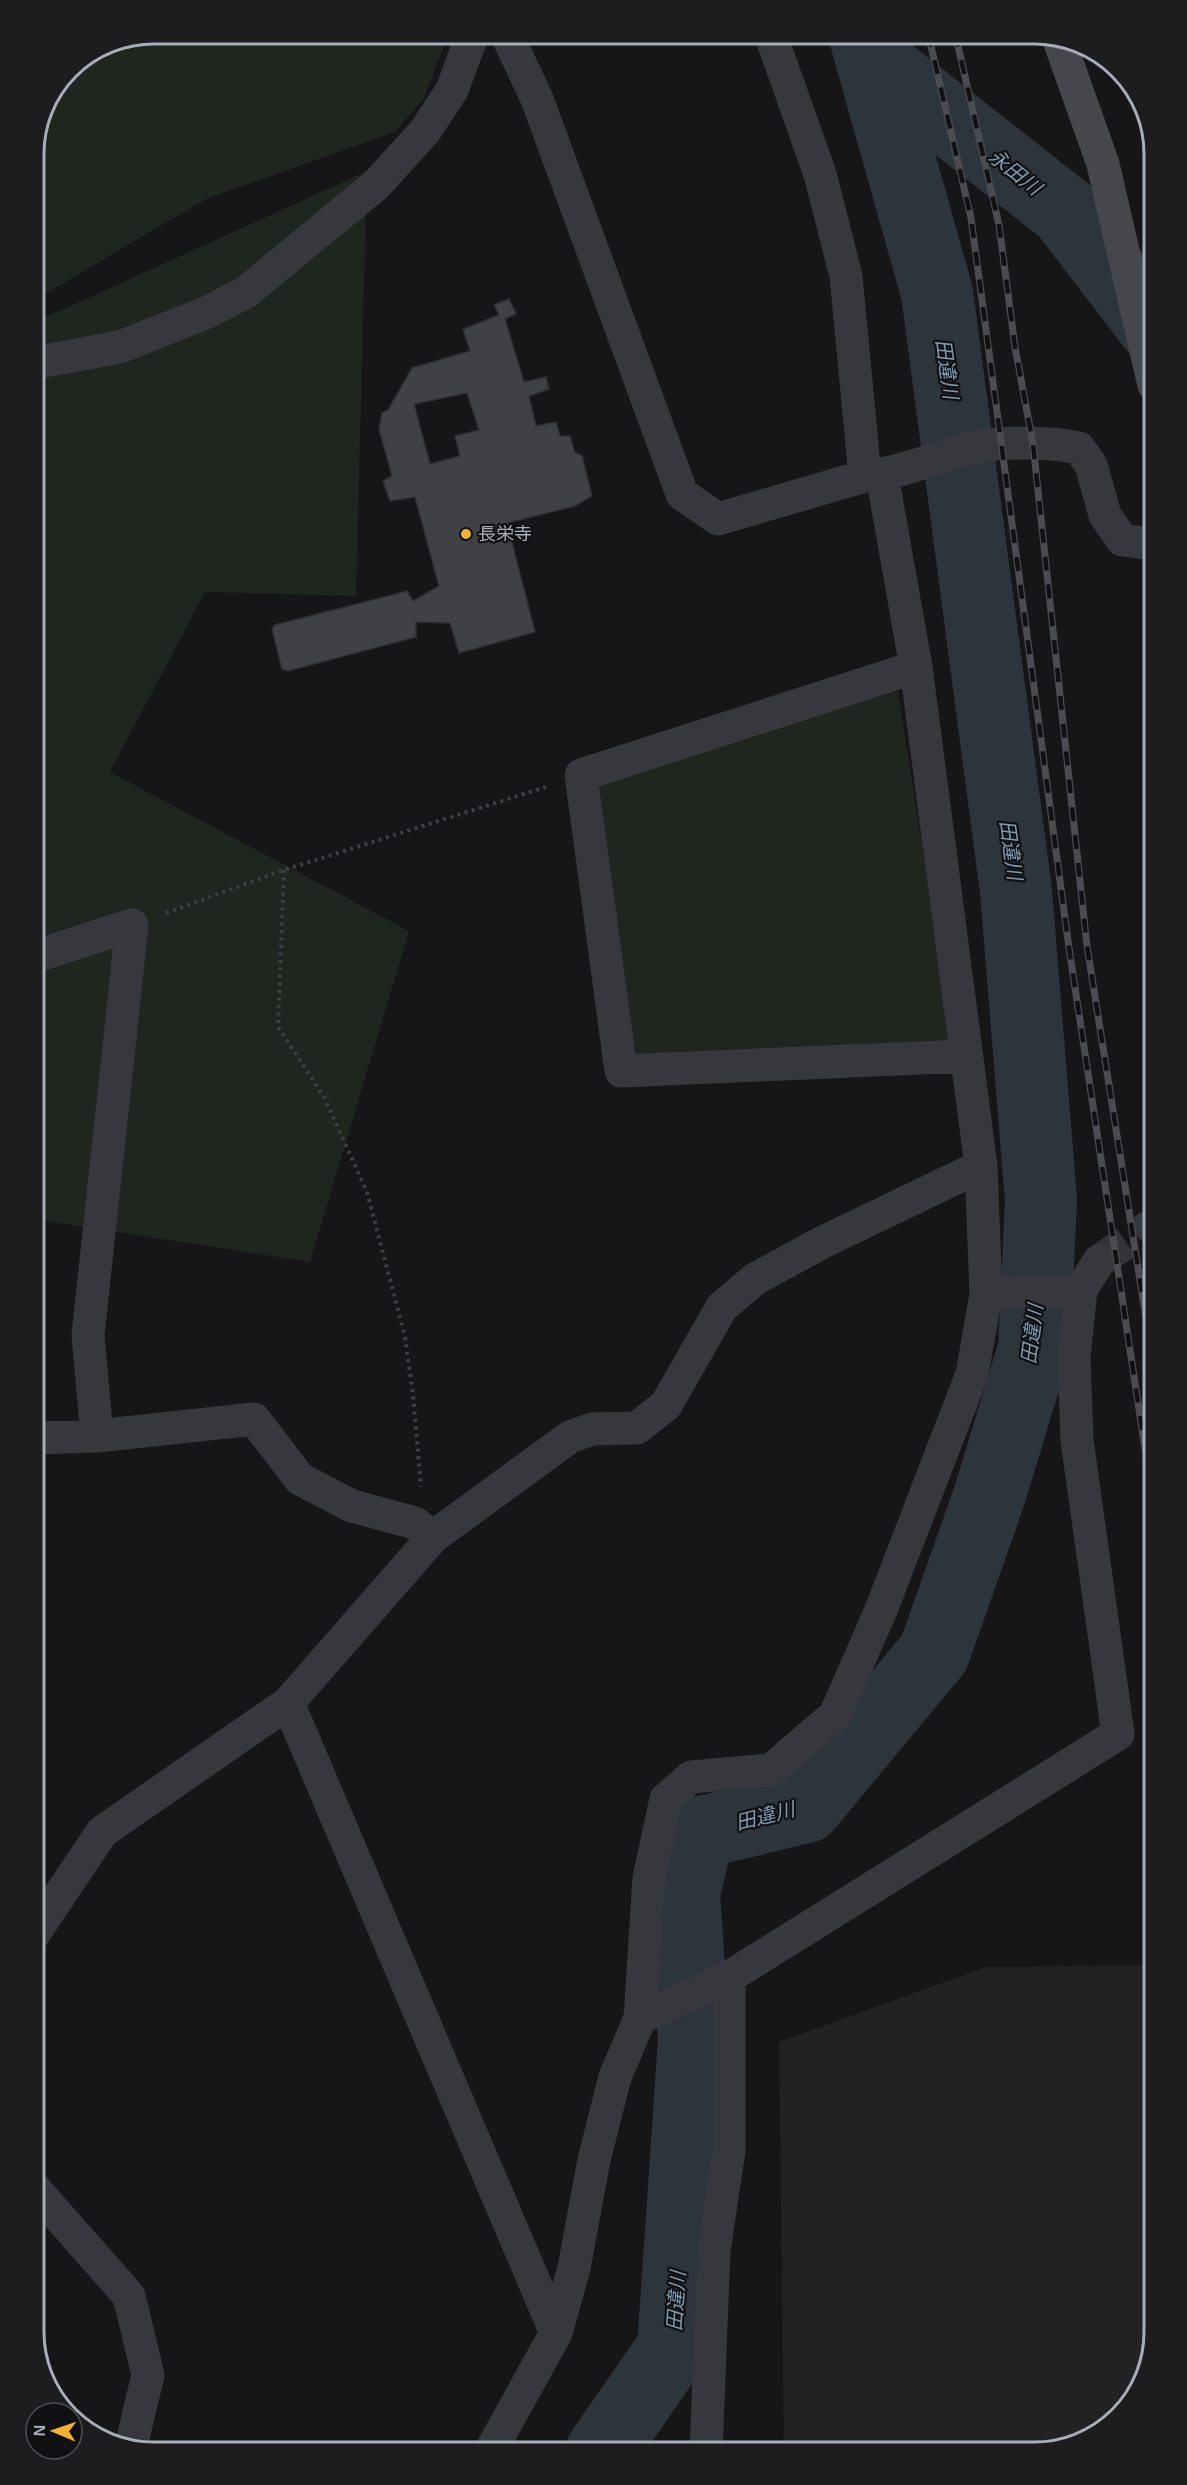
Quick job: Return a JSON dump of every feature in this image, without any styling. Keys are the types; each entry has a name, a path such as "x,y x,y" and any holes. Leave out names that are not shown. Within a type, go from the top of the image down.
{"street":[{"path":"44,361 120,347 208,312 246,292 376,185 425,131 452,90 469,44"},
{"path":"511,44 537,99 682,494 718,519 979,447 1057,443 1079,448 1091,465 1105,515 1122,540 1144,543"},
{"path":"496,2441 556,2333 574,2268 594,2160 615,2077 640,2018 649,1878 666,1798 691,1777 771,1770 835,1715 880,1610 972,1374 986,1294 981,1166 915,667 873,475 846,276 820,174 774,44"},
{"path":"1062,47 1103,164 1144,341"},
{"path":"915,667 581,776 621,1071 966,1056"},
{"path":"44,953 132,925 88,1335 97,1436"},
{"path":"44,1919 102,1832 288,1703 424,1530 570,1437 592,1429 637,1428 666,1405 722,1307 755,1280 821,1243 981,1166"},
{"path":"640,2018 729,1977 1118,1734 1077,1440 1074,1357 1081,1290 1099,1261"},
{"path":"986,1294 1081,1290"},
{"path":"44,1438 97,1436 254,1419 300,1479 352,1506 424,1530"},
{"path":"288,1703 556,2333"},
{"path":"706,2442 714,2251 729,2150 729,1977"},
{"path":"44,2199 129,2296 148,2375 132,2439"}],"path":[{"path":"132,925 284,870 581,776"},
{"path":"284,870 278,1027 324,1097 367,1192 405,1337 413,1395 424,1530"}],"shaded area":[{"path":"146,44 445,44 424,98 395,132 206,199 44,295 44,139 47,125 58,98 66,87 98,58 125,47"},
{"path":"367,171 356,596 205,592 110,772 409,931 310,1262 44,1221 44,318"},
{"path":"898,691 952,1037 945,1048 634,1060 599,782"},
{"path":"1144,1965 1144,2332 1140,2360 1135,2374 1125,2393 1100,2419 1076,2433 1055,2439 1034,2442 784,2442 779,2042 986,1967"}],"building":[{"path":"509,299 516,314 505,319 524,382 546,377 549,389 529,396 536,426 556,422 560,436 570,436 575,453 582,455 592,496 575,506 507,523 535,632 459,653 450,623 416,622 416,637 288,671 282,669 272,629 275,625 407,591 413,601 439,586 415,497 390,501 383,481 392,476 379,429 382,413 388,410 412,368 470,351 463,329 499,315 494,305","holes":["467,393 479,430 455,436 460,456 430,464 414,404"]}],"waterway":[{"name":"田違川","path":"608,2442 673,2348 694,2040 684,1894 698,1833 806,1807 934,1653 989,1497 1034,1349 1041,1200 1016,891 937,293 867,44"},
{"name":"永田川","path":"873,60 1065,211 1144,314"}],"tunnel":[{"path":"1099,1261 1144,1230"}],"railway":[{"path":"931,44 971,218 1069,948 1144,1442"},
{"path":"958,44 999,225 1015,347 1033,444 1087,946 1144,1306"}],"place":[{"name":"長栄寺","path":"466,534"}]}
